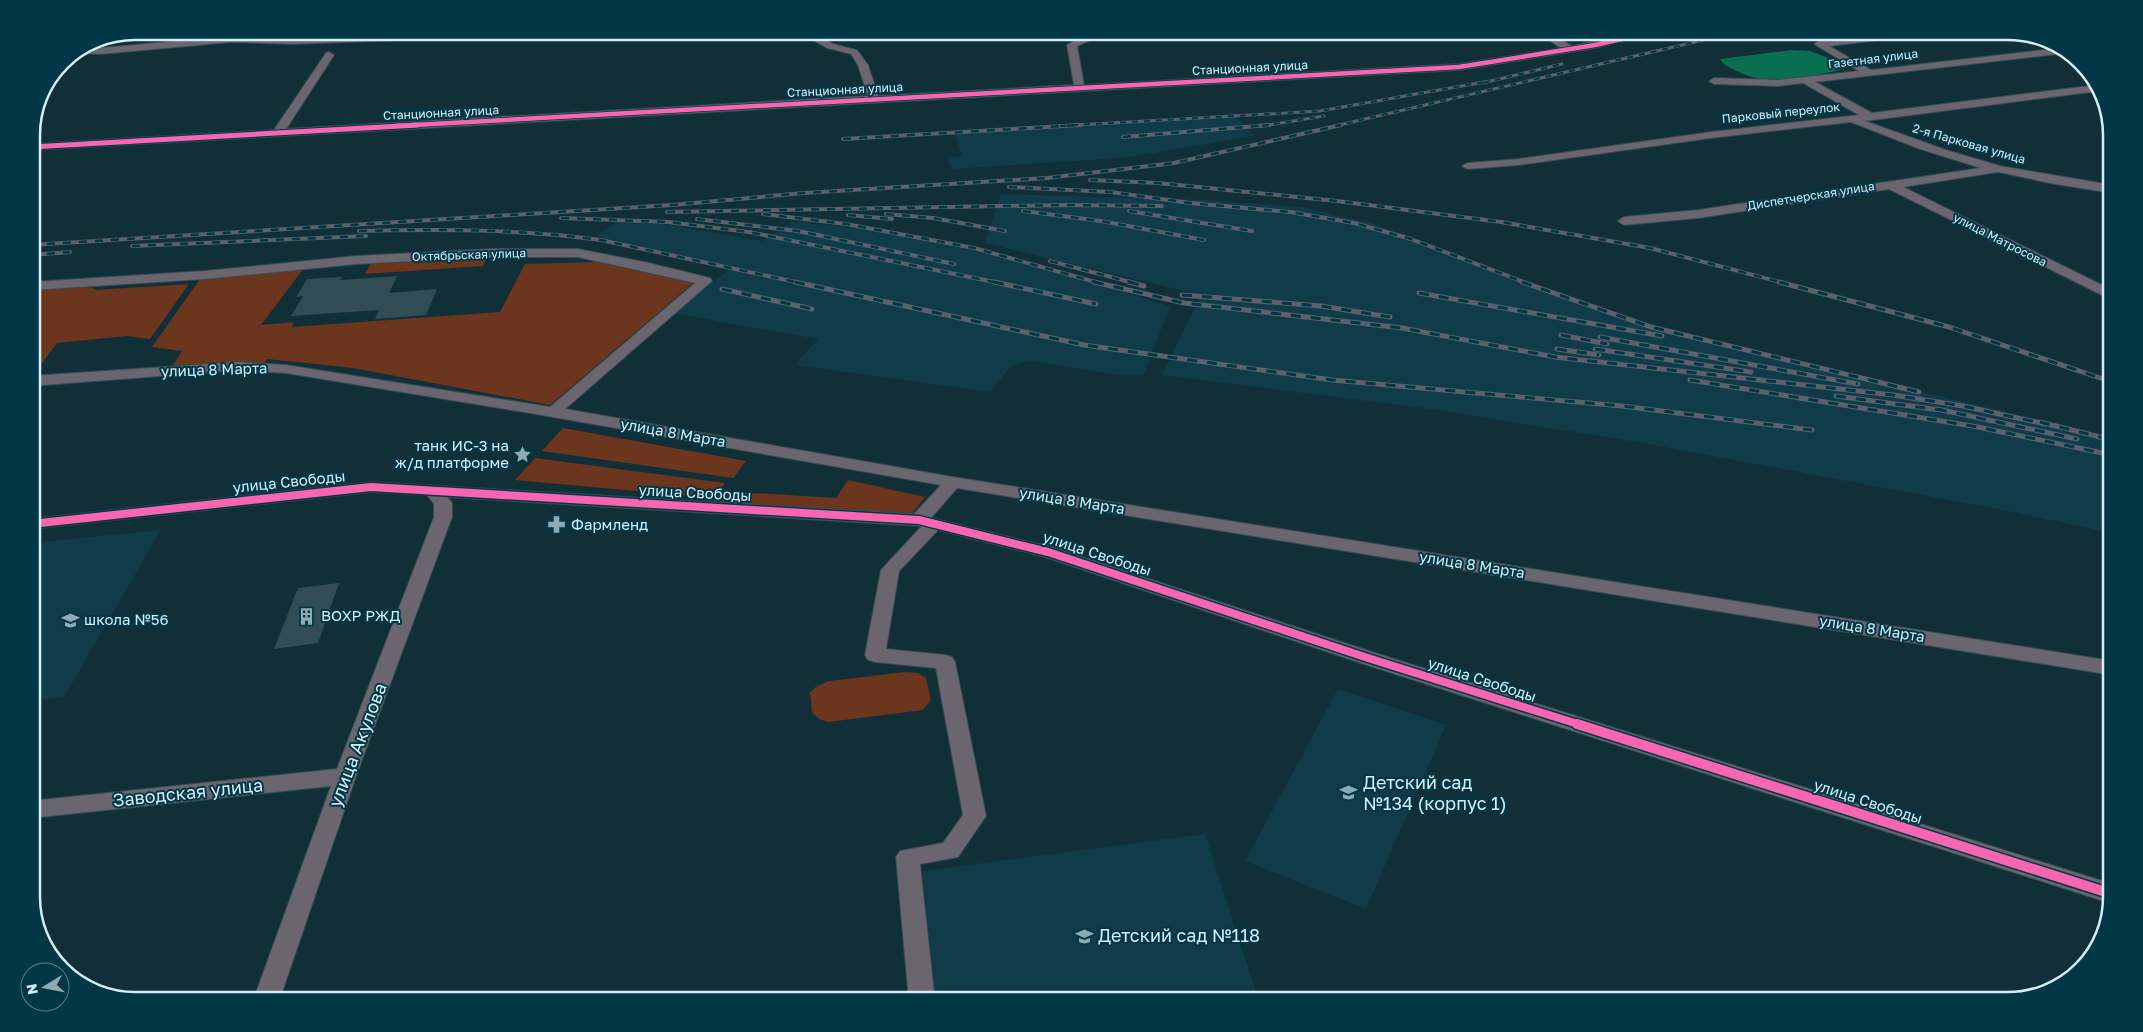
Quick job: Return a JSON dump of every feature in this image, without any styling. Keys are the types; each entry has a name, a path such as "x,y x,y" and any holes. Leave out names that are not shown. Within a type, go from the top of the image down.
{"street":[{"path":"91,51 220,40"},
{"path":"262,40 320,40"},
{"path":"820,40 830,46 854,52 863,65 874,99"},
{"path":"1079,88 1080,76 1071,53 1072,45 1083,40"},
{"path":"1554,40 1570,49"},
{"name":"Станционная улица","path":"40,147 1421,70 1468,65 1570,49 1614,40"},
{"path":"1853,40 1819,44 1868,72"},
{"name":"Газетная улица","path":"1714,81 1778,83 2054,52"},
{"path":"277,134 329,55"},
{"path":"1804,80 1869,116"},
{"name":"Парковый переулок","path":"1468,166 1519,162 1710,134 1852,119 2091,89"},
{"name":"2-я Парковая улица","path":"1852,119 1906,140 1998,169 2067,183 2103,188"},
{"name":"Диспетчерская улица","path":"1624,220 1698,214 1998,169"},
{"name":"улица Матросова","path":"1888,184 2103,292"},
{"name":"Октябрьская улица","path":"40,285 205,275 356,260 492,253 578,253 649,267 705,282 553,412"},
{"name":"улица 8 Марта","path":"40,380 238,366 286,369 553,412 953,482 2103,667"},
{"path":"921,992 908,857 950,851 976,816 945,662 875,654 890,570 953,482"},
{"name":"улица Свободы","path":"40,523 371,487 926,522 1048,552 1368,658 2103,891"},
{"name":"улица Акулова","path":"269,992 345,776 444,516 443,503 433,492"},
{"name":"Заводская улица","path":"40,809 345,776"}],"shaded area":[{"path":"1792,50 1810,51 1849,66 1832,72 1808,76 1765,80 1754,78 1727,66 1720,59"},
{"path":"1234,115 1255,136 1130,157 1090,160 951,169 948,157 962,156 954,130"},
{"path":"1001,194 1206,200 1301,207 1372,223 1504,274 1638,320 1710,341 1724,341 1839,372 2103,435 2103,531 2003,510 1637,442 1431,409 1162,375 1201,295 985,243"},
{"path":"793,221 876,231 966,249 1041,267 1170,306 1144,374 1128,376 1029,361 1011,366 990,392 795,365 818,339 672,313 730,269 596,236 615,223 664,224 762,241"},
{"path":"488,256 483,266 365,274 371,263"},
{"path":"596,262 693,283 550,405 353,368 267,359 264,364 172,367 182,351 152,347 200,279 304,268 261,325 294,322 292,327 500,312 525,264"},
{"path":"189,284 150,339 127,336 57,343 40,366 40,289 86,285 96,290"},
{"path":"563,428 746,461 733,478 542,451"},
{"path":"535,458 725,483 720,491 836,498 848,480 925,497 911,515 712,505 715,498 515,480"},
{"name":"школа №56","path":"161,530 64,697 40,700 40,542"},
{"path":"906,672 918,673 926,678 931,700 923,710 828,722 819,719 812,712 810,692 817,686 829,681"},
{"name":"Детский сад №134 (корпус 1)","path":"1338,689 1446,725 1366,909 1245,861"},
{"name":"Детский сад №118","path":"1205,834 1256,992 935,992 922,871"}],"building":[{"path":"397,276 389,293 437,289 426,315 375,319 379,310 291,316 303,296 296,297 307,279 342,277 340,280"},
{"name":"ВОХР РЖД","path":"339,583 318,643 274,649 298,588"}],"railway":[{"path":"1335,126 1703,40"},
{"path":"1483,83 1562,64"},
{"path":"1060,126 1320,111 1490,81"},
{"path":"1267,125 1324,116"},
{"path":"843,139 1081,125"},
{"path":"1123,137 1267,125"},
{"path":"1262,126 1267,125"},
{"path":"40,244 672,205 804,193 1047,178 1174,163 1341,125"},
{"path":"1090,180 1158,183 1337,201 1501,222 1650,248 1784,283"},
{"path":"1009,187 1110,192 1190,203 1290,212 1354,223 1411,239 1526,283"},
{"path":"667,212 1066,205 1162,206"},
{"path":"1023,211 1101,221 1204,240"},
{"path":"1129,211 1252,231"},
{"path":"763,214 846,224 974,248 1099,283"},
{"path":"886,214 933,218 1005,231"},
{"path":"848,215 892,219"},
{"path":"561,218 668,222 749,232 999,283"},
{"path":"697,219 798,231 954,264"},
{"path":"359,231 480,231 571,236 601,240 800,283"},
{"path":"132,246 366,236"},
{"path":"40,254 70,252"},
{"path":"1050,261 1134,283"},
{"path":"795,282 1084,345 1332,380 1622,406 1812,430"},
{"path":"994,282 1096,304"},
{"path":"1094,282 1184,303 1402,328 1555,357 1893,395 1963,406 2045,424"},
{"path":"1129,282 1144,286"},
{"path":"1522,282 1651,327 1919,392"},
{"path":"1779,282 1949,327 2103,379"},
{"path":"722,289 812,309"},
{"path":"1419,293 1662,336"},
{"path":"1182,295 1321,306 1390,317"},
{"path":"1561,335 1607,344"},
{"path":"1600,337 1858,384"},
{"path":"1557,349 1599,355"},
{"path":"1595,349 1751,372"},
{"path":"1690,380 1978,427 2103,453"},
{"path":"1836,396 1940,410"},
{"path":"1937,409 2077,439"},
{"path":"2040,422 2103,438"}],"cycle path":[{"path":"40,146 1225,81 1282,76 1374,73 1459,67 1617,40"},
{"path":"40,523 371,487 919,520 1048,552 1368,658 2103,891"}],"place":[{"name":"танк ИС-3 на ж/д платформе","path":"523,455"},
{"name":"Фармленд","path":"557,525"},
{"name":"ВОХР РЖД","path":"307,616"},
{"name":"школа №56","path":"70,620"},
{"name":"Детский сад №134 (корпус 1)","path":"1349,793"},
{"name":"Детский сад №118","path":"1084,936"}]}
